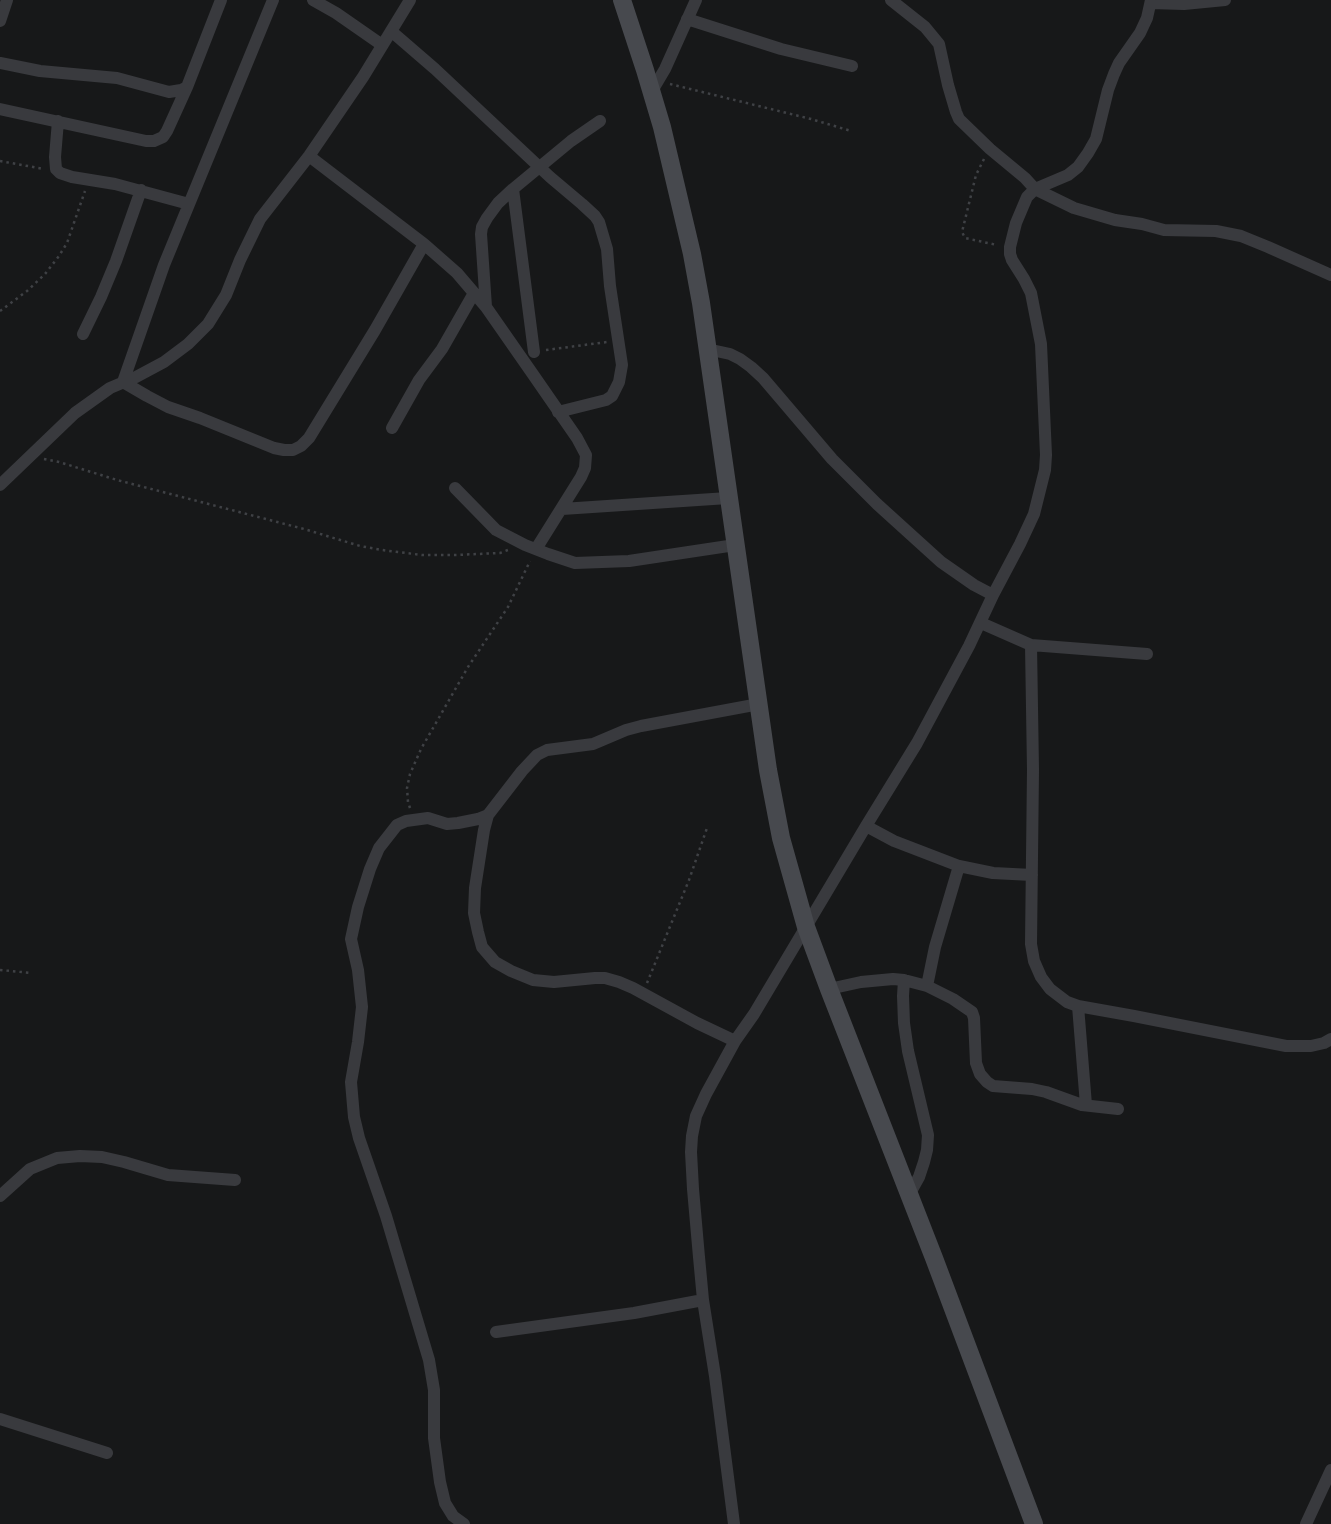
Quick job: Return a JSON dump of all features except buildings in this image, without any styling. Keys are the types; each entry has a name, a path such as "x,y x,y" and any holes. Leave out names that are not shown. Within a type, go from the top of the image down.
{"street":[{"path":"0,21 7,0"},
{"path":"0,109 146,141 159,140 167,131 187,87 221,0"},
{"path":"123,382 164,264 273,0"},
{"path":"313,0 336,13 382,45"},
{"path":"0,485 75,412 110,388 164,362 188,344 208,324 226,295 240,260 260,219 309,156 362,77 410,0"},
{"path":"622,0 656,86 702,302 728,498 768,770 781,838 806,927 941,1276 1034,1524"},
{"path":"656,86 696,0"},
{"path":"891,0 933,35 939,44 959,119 1035,189 1074,208 1115,220 1164,230 1216,231 1241,236 1331,275"},
{"path":"734,1524 703,1300 691,1152 696,1116 706,1094 736,1041 917,743 980,623 1034,514 1040,493 1045,462 1045,421 1040,344 1031,293 1010,254 1010,247 1022,206 1035,189 1068,175 1078,167 1088,153 1096,139 1108,90 1114,74 1140,33 1147,18 1151,2 1184,4 1225,0"},
{"path":"688,19 781,49 852,66"},
{"path":"391,31 435,69 599,222 607,249 610,286 622,365 619,382 612,396 606,400 558,412"},
{"path":"0,63 40,71 118,78 169,92 175,92 187,87"},
{"path":"58,121 55,157 58,172 63,175 141,190 189,204"},
{"path":"486,307 481,246 482,227 498,203 513,189 571,141 600,121"},
{"path":"309,156 424,244 457,273 486,307 577,438 586,455 581,477 562,509 531,547"},
{"path":"513,189 534,352"},
{"path":"83,334 116,261 141,190"},
{"path":"123,382 168,406 274,448 293,450 301,446 309,438 375,330 424,244"},
{"path":"392,428 419,380 442,349 474,293"},
{"path":"707,349 730,354 751,367 763,378 832,459 877,504 941,562 968,581 993,595"},
{"path":"455,488 496,530 531,547 575,563 629,562 735,545"},
{"path":"562,509 728,498"},
{"path":"980,623 1031,645 1147,654"},
{"path":"1031,645 1033,770 1031,944 1034,961 1041,978 1050,989 1066,1002 1078,1006 1286,1046 1310,1046 1324,1043 1331,1039"},
{"path":"736,1041 618,982 605,978 554,982 533,980 510,971 495,962 482,947 474,913 475,888 488,815 529,762 537,755 547,750 594,744 626,730 641,726 759,704"},
{"path":"464,1524 453,1516 445,1503 434,1438 434,1390 429,1360 386,1216 359,1138 351,1082 362,1007 358,970 352,948 352,929 363,890 379,848 398,826 414,819 428,818 447,824 478,819 488,815"},
{"path":"866,826 894,841 959,866 993,873 1032,875"},
{"path":"927,986 959,866"},
{"path":"829,989 880,979 904,980 927,986 953,999 972,1012 974,1018 976,1063 980,1074 993,1086 1032,1089 1086,1106 1118,1109"},
{"path":"904,980 904,1022 908,1051 928,1135 924,1162 919,1177 909,1195"},
{"path":"1078,1006 1086,1106"},
{"path":"0,1196 30,1169 57,1158 80,1156 102,1157 168,1175 235,1180"},
{"path":"496,1332 634,1313 703,1300"},
{"path":"0,1419 107,1453"},
{"path":"1306,1524 1331,1470"}],"path":[{"path":"656,86 812,119 851,130"},
{"path":"990,149 976,175 962,232 965,238 1010,247"},
{"path":"0,161 58,172"},
{"path":"0,311 27,291 45,274 68,243 88,180"},
{"path":"534,352 617,340"},
{"path":"30,456 59,462 117,480 382,550 422,555 455,555 500,553 531,547"},
{"path":"414,819 408,802 407,788 410,774 421,749 468,667 508,608 531,547"},
{"path":"643,994 707,828"},
{"path":"0,970 31,973"}]}
